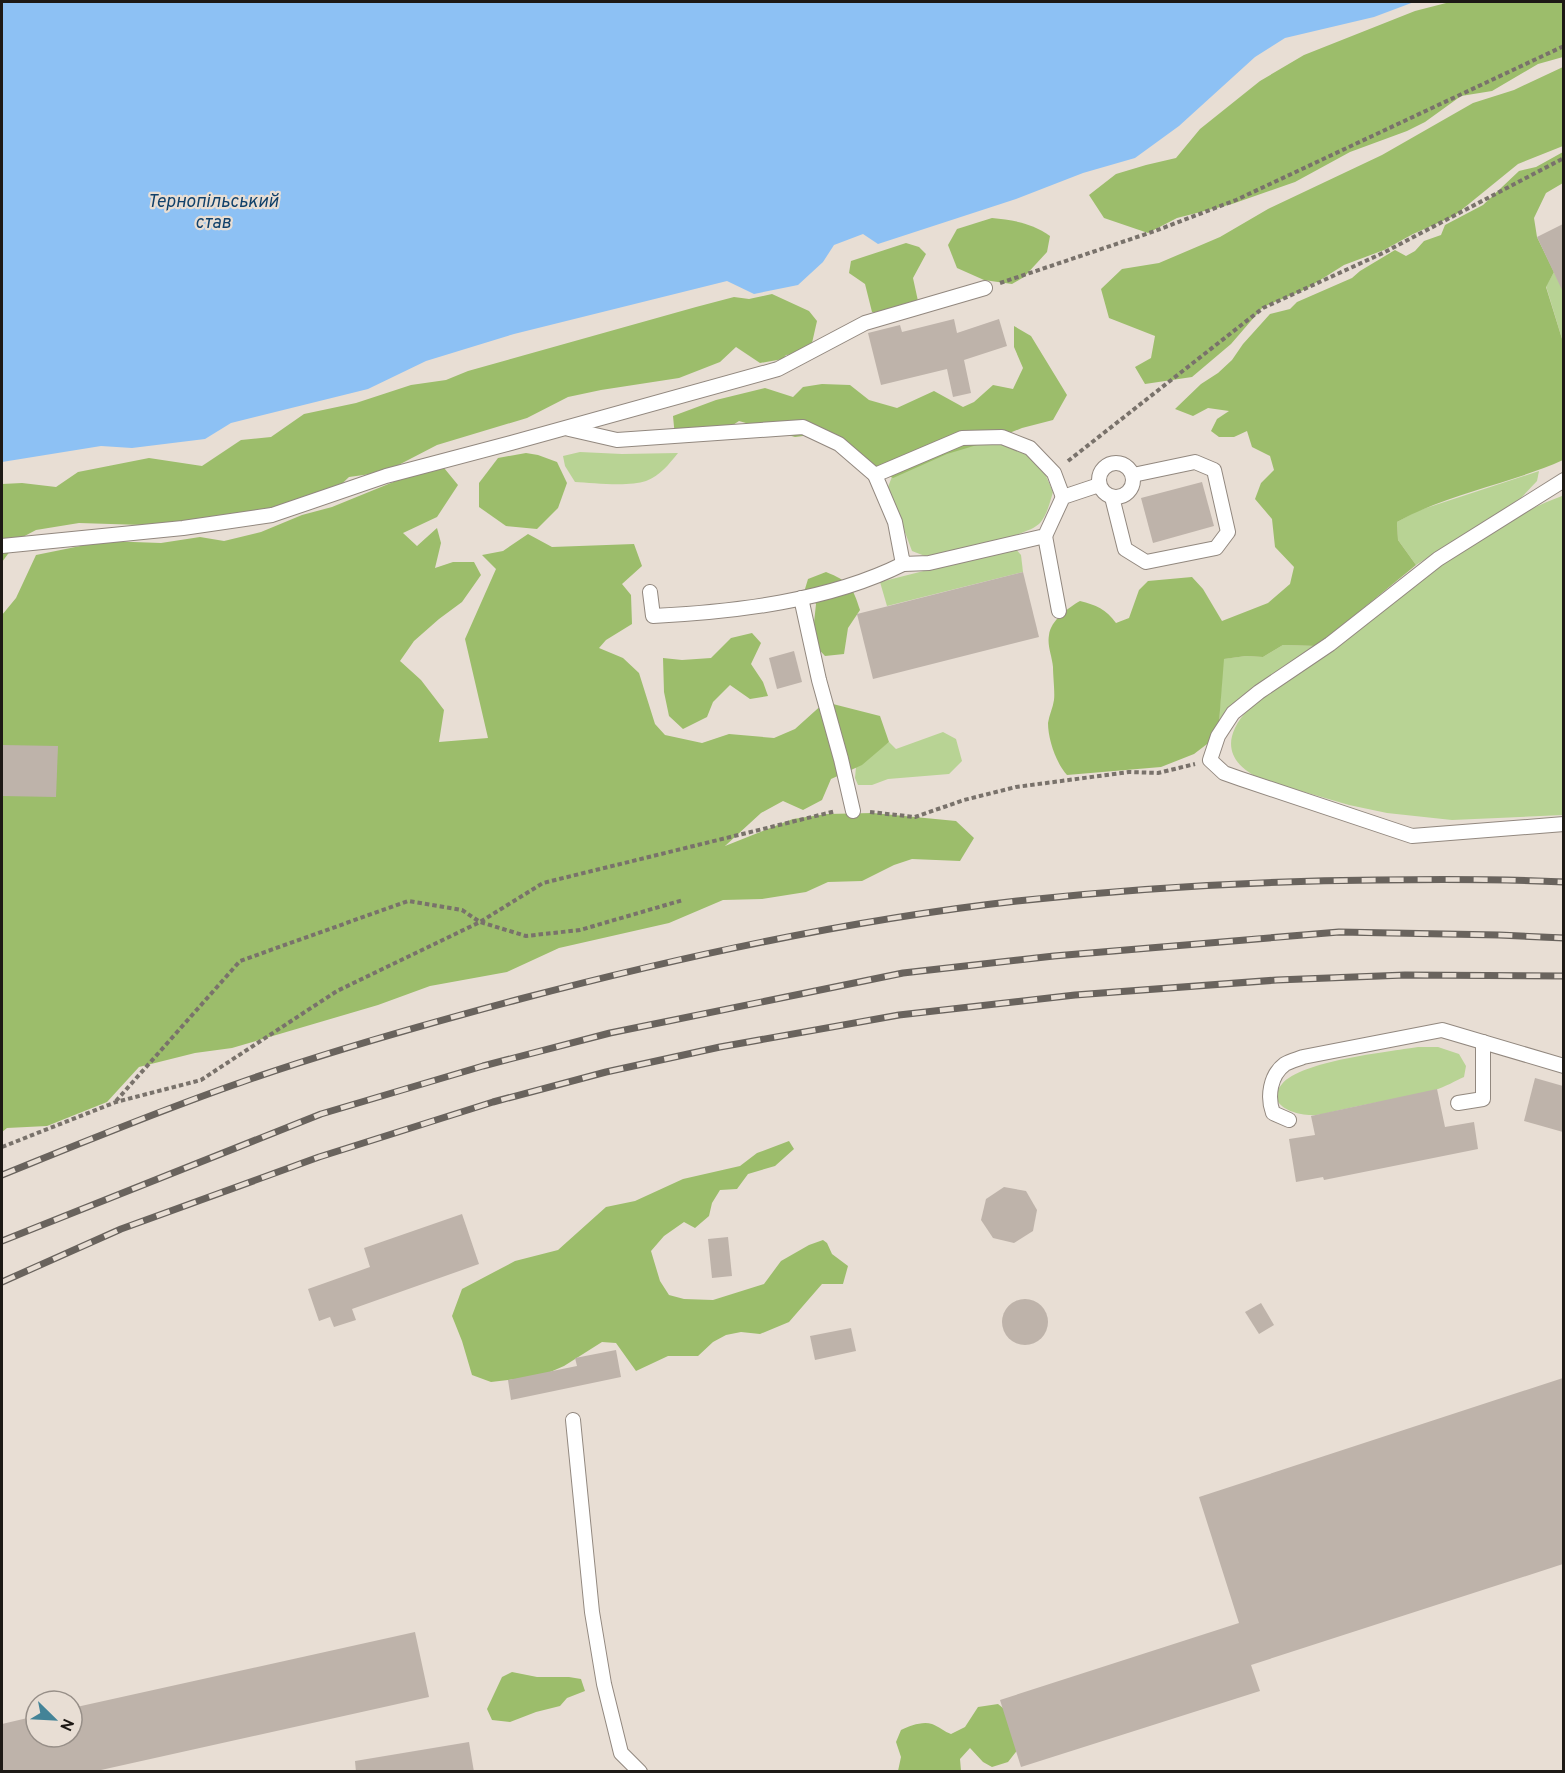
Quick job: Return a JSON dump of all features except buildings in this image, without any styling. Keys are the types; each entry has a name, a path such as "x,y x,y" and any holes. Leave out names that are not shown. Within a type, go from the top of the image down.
{"lane":[{"path":"2,546 183,528 272,514 386,476 778,369 865,323 985,288"},
{"path":"567,428 617,440 803,427 839,444 875,475 895,522 903,564"},
{"path":"875,475 962,438 1002,436 1030,448 1054,473 1063,497 1045,536 1059,611"},
{"path":"1112,497 1125,549 1146,562 1216,548 1228,532 1214,470 1195,462 1133,475"},
{"path":"1111,463 1125,465 1133,475 1132,489 1121,498 1107,496 1099,485 1100,472 1111,463"},
{"path":"1563,480 1438,559 1330,644 1259,692 1233,713 1218,736 1210,760 1224,773 1412,836 1563,824"},
{"path":"1063,497 1099,485"},
{"path":"650,592 653,616 682,615 787,602 875,578 903,564 929,563 1045,536"},
{"path":"801,598 819,680 853,811"},
{"path":"1289,1120 1273,1113 1268,1101 1273,1080 1285,1064 1304,1057 1442,1030 1563,1066"},
{"path":"1458,1103 1483,1099 1483,1042"},
{"path":"573,1420 592,1612 604,1684 621,1753 640,1772"}],"path":[{"path":"985,288 1155,231 1236,200 1563,46"},
{"path":"1054,473 1263,308 1383,254 1563,158"},
{"path":"2,1147 116,1102 201,1080 337,991 480,922 543,883 840,810 915,817 964,800 1016,787 1129,772 1158,773 1210,760"},
{"path":"116,1102 240,961 408,901 462,910 480,922 526,936 580,930 683,900"}],"green space":[{"path":"1450,2 1563,2 1563,57 1538,64 1492,91 1461,96 1425,122 1350,152 1295,182 1232,204 1177,218 1148,233 1104,218 1089,195 1116,174 1176,158 1200,129 1260,81 1304,55 1415,11"},
{"path":"1563,67 1563,146 1518,164 1454,216 1384,250 1344,265 1306,289 1263,307 1231,344 1192,377 1145,384 1135,367 1151,358 1155,336 1109,318 1101,289 1122,269 1159,263 1220,237 1268,209 1382,155 1473,103 1514,90"},
{"path":"1563,152 1563,183 1546,193 1534,218 1537,237 1554,272 1546,287 1563,342 1563,460 1522,476 1437,503 1397,522 1398,540 1416,565 1317,646 1283,645 1263,657 1246,656 1224,659 1219,723 1211,741 1194,754 1161,767 1067,775 1053,750 1048,723 1054,697 1049,635 1053,624 1065,611 1080,601 1100,608 1116,623 1129,618 1139,590 1148,581 1192,577 1203,589 1222,621 1268,603 1290,584 1294,567 1275,547 1272,519 1255,499 1261,483 1274,470 1270,456 1252,447 1247,431 1234,437 1219,437 1211,431 1217,419 1229,411 1208,408 1193,416 1175,409 1201,384 1232,360 1270,314 1290,309 1297,302 1352,278 1395,250 1406,256 1415,251 1424,241 1441,235 1445,225 1483,205 1519,171 1536,167"},
{"path":"992,218 1022,223 1050,236 1047,252 1024,277 1012,284 984,280 957,268 948,245 957,229"},
{"path":"906,243 919,247 926,254 913,278 918,301 896,318 872,312 865,284 849,273 851,261"},
{"path":"1554,272 1563,290 1563,342 1546,286"},
{"path":"772,294 809,311 817,321 812,343 797,354 786,355 783,359 760,363 736,347 720,362 679,378 568,397 527,418 437,445 385,472 349,477 325,500 174,526 79,523 36,530 19,539 2,562 2,484 22,483 56,487 78,472 149,458 202,466 241,440 271,437 304,414 356,403 411,385 446,380 468,371 734,297 749,299"},
{"path":"1014,326 1031,336 1067,395 1053,420 1022,428 947,454 893,478 870,466 827,433 795,437 739,421 713,438 675,437 673,416 716,400 765,388 793,397 803,387 822,384 850,385 869,400 897,408 934,391 963,407 974,402 993,385 1013,389 1023,368 1014,347"},
{"path":"982,442 1011,444 1040,462 1053,492 1042,520 1033,528 991,542 925,556 912,551 888,487 893,474"},
{"path":"580,452 678,453 664,469 651,479 639,483 611,484 575,482 565,466 563,456"},
{"path":"526,453 557,462 567,483 558,508 537,529 506,526 479,507 479,483 498,458"},
{"path":"440,463 458,485 437,517 403,533 417,546 437,528 441,543 435,568 453,562 474,562 481,575 462,602 414,641 400,661 421,680 444,710 439,742 488,738 465,639 496,569 482,555 503,551 528,534 552,547 634,544 642,566 622,584 631,595 632,624 606,640 599,648 623,658 639,673 655,724 665,735 702,743 729,734 774,738 795,729 825,702 880,716 889,742 862,765 831,779 822,800 803,810 783,801 761,813 725,846 793,819 827,814 873,813 956,821 974,838 960,861 912,859 862,881 828,882 806,892 762,899 723,900 669,923 559,948 507,972 430,986 378,1005 232,1048 195,1053 139,1067 107,1102 47,1126 7,1128 2,1132 2,615 16,598 36,555 105,541 161,543 200,537 224,541 261,532 302,515 332,507"},
{"path":"1539,471 1537,481 1521,498 1416,565 1398,540 1397,522 1417,511"},
{"path":"1562,496 1563,815 1452,820 1387,813 1349,805 1263,780 1247,771 1236,760 1231,745 1235,728 1242,717 1263,697 1327,654 1468,546 1529,510"},
{"path":"1015,548 1021,555 1023,572 887,606 880,582"},
{"path":"826,572 840,578 849,586 860,610 848,628 844,654 825,656 812,642 816,604 805,589 808,579"},
{"path":"752,633 761,643 751,664 763,682 768,696 750,699 730,685 713,702 707,717 683,729 669,716 664,692 663,658 682,660 711,658 731,638"},
{"path":"1283,645 1317,646 1219,723 1223,659 1246,656 1263,657"},
{"path":"943,732 956,739 962,761 949,774 888,779 872,785 858,785 855,778 856,767 889,742 896,749"},
{"path":"1418,1047 1438,1047 1459,1054 1466,1066 1464,1077 1435,1090 1318,1115 1295,1113 1283,1107 1277,1097 1282,1084 1307,1069 1345,1059"},
{"path":"789,1141 794,1149 775,1166 748,1174 737,1189 720,1190 712,1203 709,1216 695,1228 684,1222 664,1236 651,1251 660,1281 669,1295 684,1299 713,1300 764,1284 781,1261 823,1240 832,1254 848,1266 843,1284 822,1284 789,1322 760,1334 741,1332 726,1335 713,1342 698,1356 668,1356 636,1371 616,1343 602,1342 564,1366 541,1376 491,1382 472,1375 452,1316 462,1289 515,1261 558,1250 606,1207 635,1201 683,1179 740,1166 757,1153"},
{"path":"512,1672 537,1677 581,1679 585,1691 567,1698 560,1706 510,1722 492,1720 487,1709 502,1677"},
{"path":"998,1704 1013,1716 1019,1748 1008,1762 992,1767 983,1762 970,1748 960,1759 961,1771 898,1771 901,1757 896,1742 901,1730 916,1724 928,1723 951,1734 965,1727 978,1707"}],"water":[{"name":"Тернопільський став","path":"2,2 1414,2 1374,17 1285,38 1255,57 1179,126 1135,158 1083,173 1016,199 878,244 863,234 834,245 823,262 798,285 754,294 727,281 514,334 426,361 368,389 231,423 205,439 132,448 101,446 2,462"}],"railway":[{"path":"2,1175 212,1093 276,1070 380,1038 643,968 829,929 1017,901 1198,886 1401,880 1564,882"},
{"path":"2,1241 321,1114 483,1066 610,1033 903,973 1054,956 1339,932 1564,938"},
{"path":"2,1282 121,1229 319,1157 493,1102 606,1072 720,1047 899,1015 1075,995 1277,980 1405,975 1564,976"}]}
